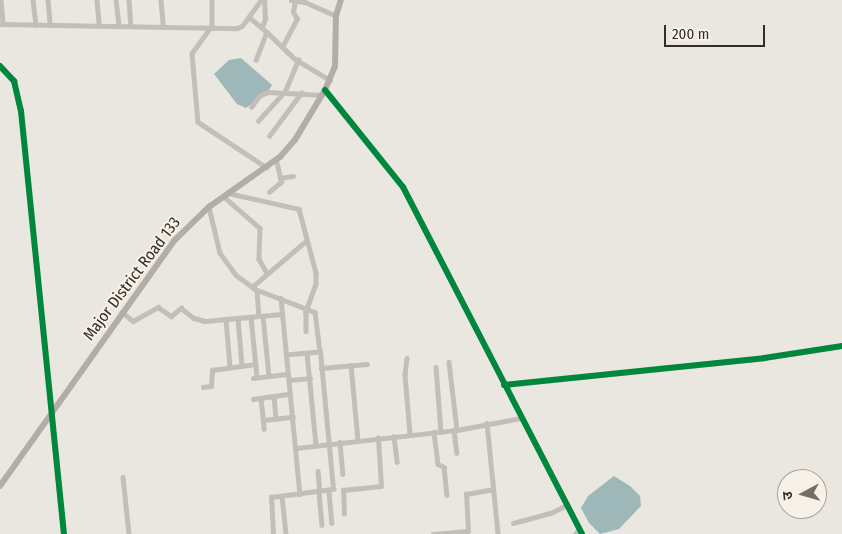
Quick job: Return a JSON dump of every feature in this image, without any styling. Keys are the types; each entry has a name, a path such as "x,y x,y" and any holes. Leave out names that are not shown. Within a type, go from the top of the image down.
{"main road":[{"name":"Major District Road 133","path":"0,486 174,241 209,207 276,160 295,140 324,93 337,59 336,16 341,0"}],"street":[{"path":"33,0 36,25"},
{"path":"48,0 50,25"},
{"path":"97,0 99,25"},
{"path":"116,0 119,26"},
{"path":"129,0 131,26"},
{"path":"162,0 163,26"},
{"path":"212,0 212,26 193,50 198,122 266,167"},
{"path":"1,4 1,24 240,27 262,0"},
{"path":"262,0 265,19 262,27"},
{"path":"282,47 297,19 293,12 293,1 301,0 336,16"},
{"path":"249,17 298,60 330,80"},
{"path":"256,60 267,32"},
{"path":"258,121 284,91 298,60"},
{"path":"0,66 14,81 21,111 64,534"},
{"path":"251,107 263,94 284,91 324,93 403,187 449,270 521,418 582,534"},
{"path":"269,136 301,93"},
{"path":"269,192 280,184 276,160"},
{"path":"280,178 293,176"},
{"path":"226,195 264,204 297,206 316,273 316,284 307,308 306,331"},
{"path":"226,195 260,228 259,259 267,273"},
{"path":"209,207 220,253 236,275 254,288 307,308 316,315 333,489 269,499 273,534"},
{"path":"254,288 267,273 307,240"},
{"path":"254,288 261,316 269,376"},
{"path":"281,298 300,494"},
{"path":"122,312 133,321 158,307 170,316 181,308 200,320 282,314"},
{"path":"251,316 256,364 255,377 288,374"},
{"path":"238,318 242,366"},
{"path":"226,319 230,367"},
{"path":"504,384 764,358 842,346"},
{"path":"286,356 320,352"},
{"path":"307,353 316,445"},
{"path":"407,358 405,374 410,434"},
{"path":"449,362 457,453"},
{"path":"203,387 211,386 212,370 256,364"},
{"path":"321,368 367,364"},
{"path":"351,365 358,440"},
{"path":"436,367 441,432"},
{"path":"289,380 310,378"},
{"path":"253,399 290,394"},
{"path":"274,396 276,418"},
{"path":"262,398 264,428"},
{"path":"264,420 292,417"},
{"path":"296,448 456,430 521,418"},
{"path":"487,423 498,534"},
{"path":"434,432 438,464 444,467 448,495"},
{"path":"394,436 396,462"},
{"path":"344,514 343,490 381,486 378,438"},
{"path":"340,442 343,474"},
{"path":"318,471 322,525"},
{"path":"123,477 129,534"},
{"path":"433,534 468,530 466,494 494,489"},
{"path":"329,491 332,522"},
{"path":"282,496 286,534"},
{"path":"513,523 567,505"},
{"path":"575,534 579,529"}],"water":[{"path":"241,58 272,85 268,92 246,108 237,104 214,74 229,60"},
{"path":"614,476 630,486 640,496 641,506 619,529 600,534 589,523 581,508 588,496"}],"waterway":[{"path":"50,423 61,534"}],"cycle path":[{"path":"0,66 14,81 21,111 64,534"},
{"path":"325,90 403,187 582,534"},
{"path":"504,385 764,358 842,346"}]}
